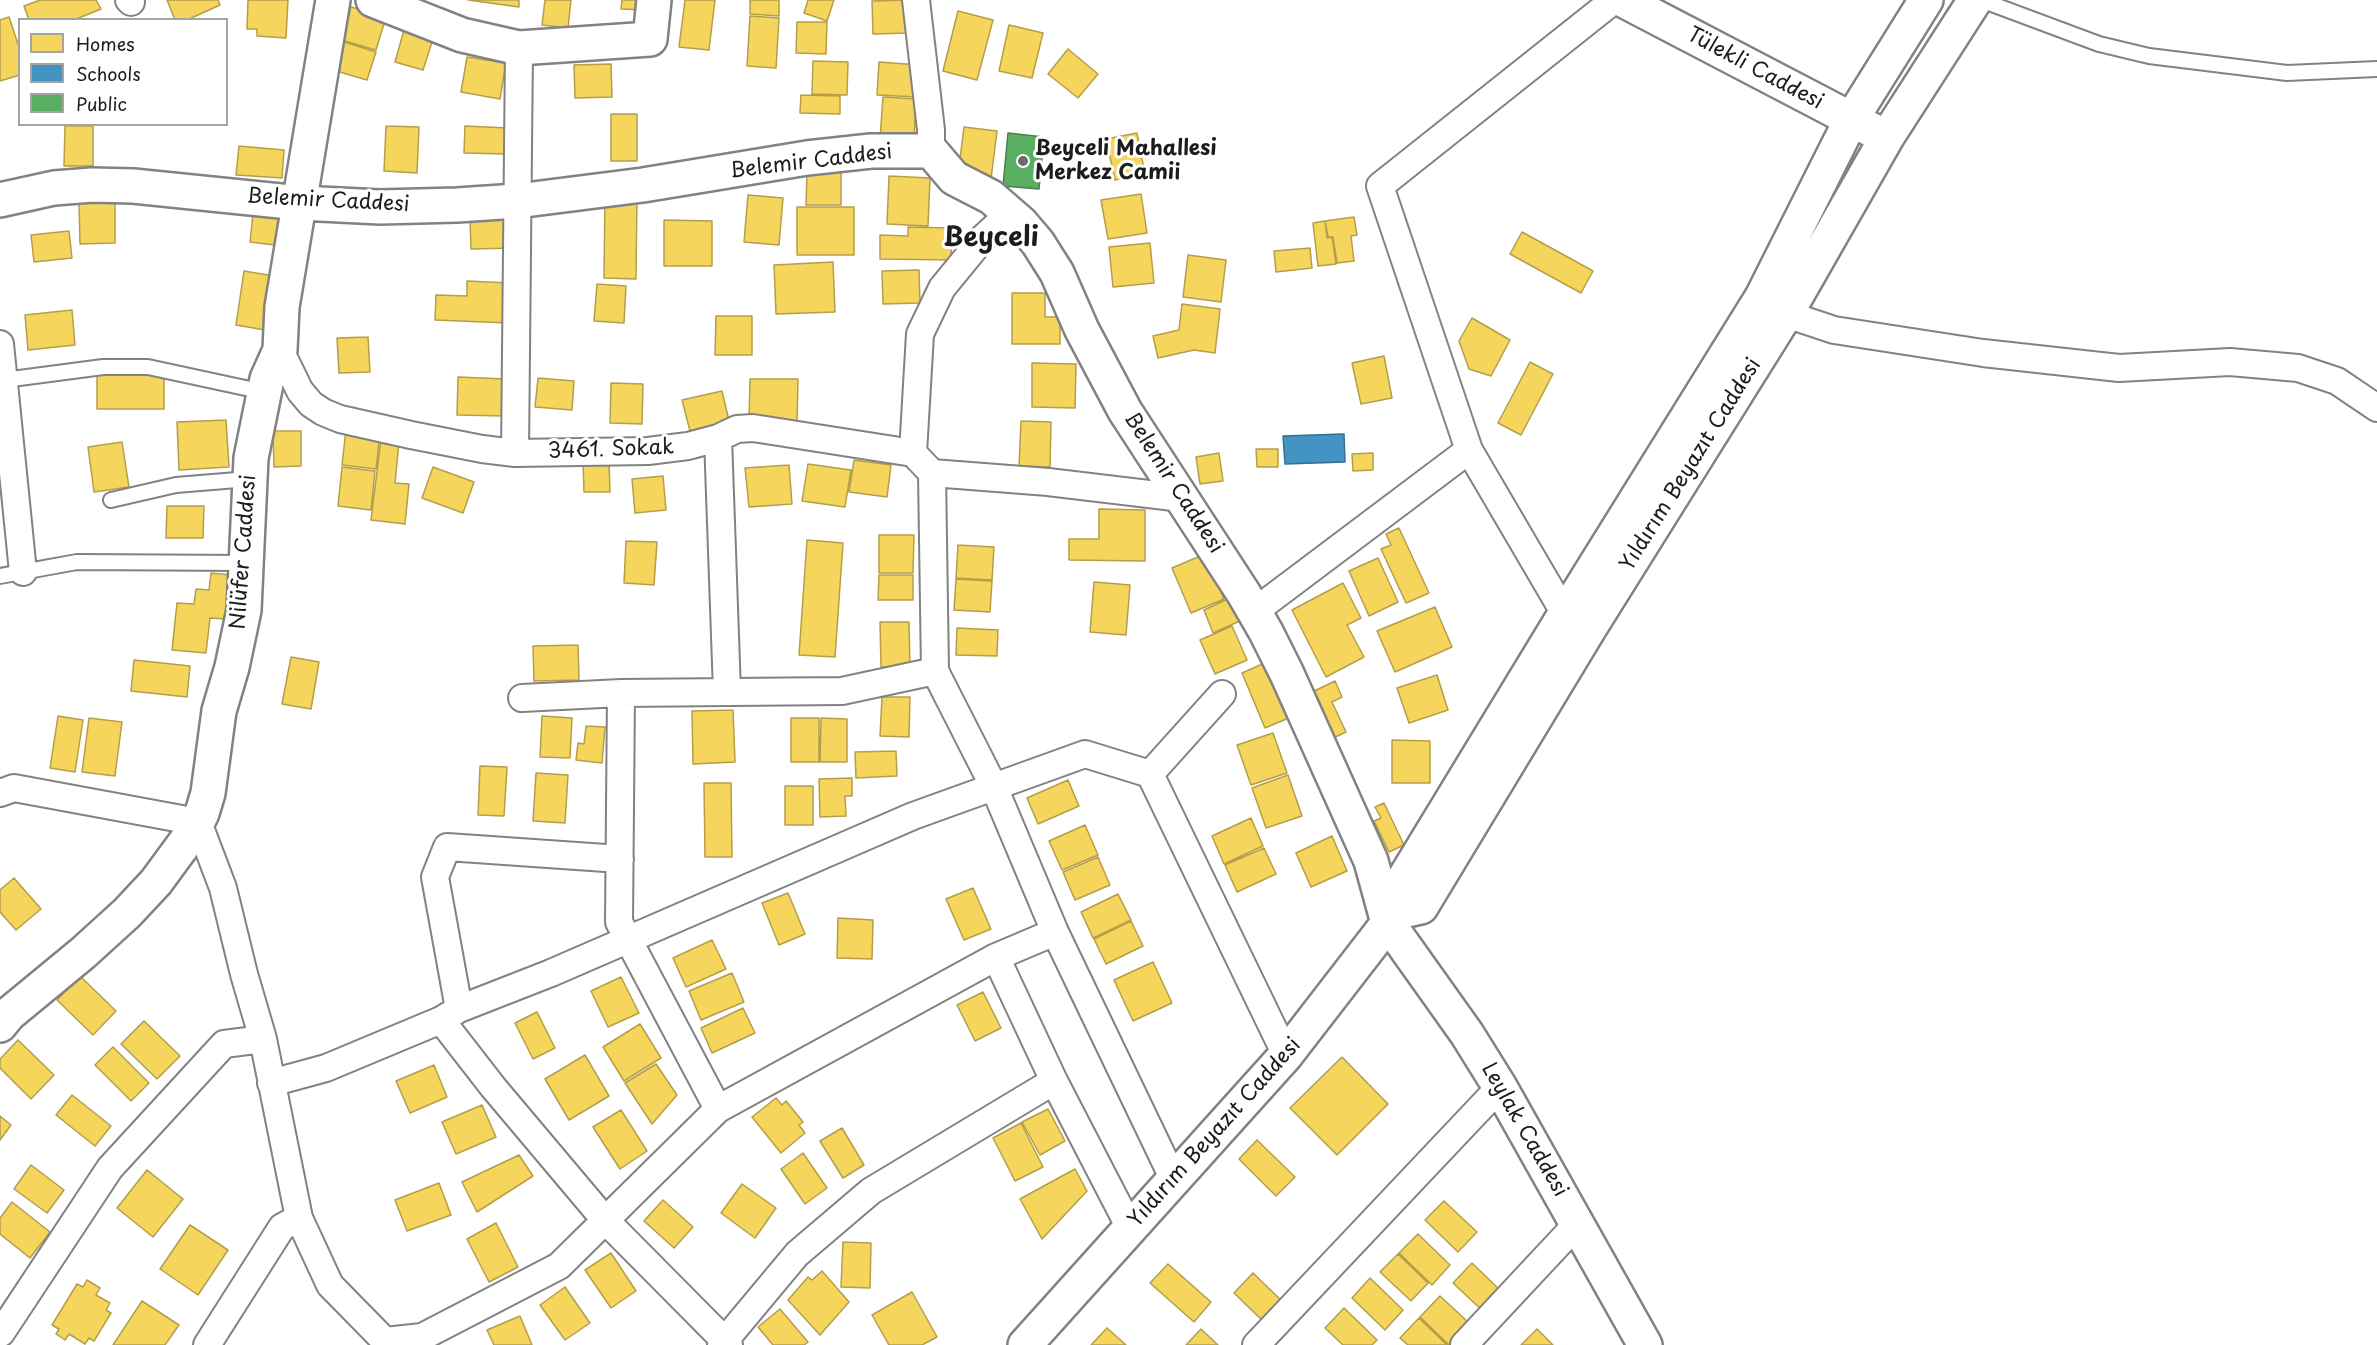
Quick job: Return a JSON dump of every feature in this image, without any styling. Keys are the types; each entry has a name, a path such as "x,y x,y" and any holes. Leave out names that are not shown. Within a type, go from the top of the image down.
{"street":[{"name":"Nilüfer Caddesi","path":"0,1024 127,913 156,882 198,822 208,793 219,711 244,610 249,479 255,429 267,379 280,350 282,307 333,0"},
{"path":"373,0 462,35 519,48 650,39 654,0"},
{"path":"916,0 931,130 931,151"},
{"path":"1565,614 1469,450 1380,186 1614,0"},
{"name":"Tülekli Caddesi","path":"1623,0 1887,138"},
{"name":"Yıldırım Beyazıt Caddesi","path":"1033,1342 1130,1228 1286,1055 1391,918 1399,887 1762,297 1851,120 1926,0"},
{"name":"Yıldırım Beyazıt Caddesi","path":"1391,918 1421,907 1589,629 1786,314 1887,138 1975,0"},
{"path":"515,453 519,48"},
{"name":"Belemir Caddesi","path":"0,200 54,188 92,185 133,186 300,203 380,207 517,201 643,185 807,158 871,151 931,151 954,178 990,197 1011,212 1038,243 1057,273 1125,411 1255,611 1287,674 1371,861 1391,918"},
{"path":"1011,212 983,238 942,288 921,334 913,453 933,473 1048,482 1182,498"},
{"path":"1786,314 1834,330 1983,353 2120,368 2230,362 2298,368 2337,381 2377,408"},
{"path":"0,344 4,380 12,574"},
{"name":"3461. Sokak","path":"280,350 300,392 311,404 323,412 411,435 482,449 515,453 648,452 688,446 718,438 737,429 753,428 913,453"},
{"path":"718,438 727,692"},
{"path":"1255,611 1469,450"},
{"path":"933,473 935,671 994,787 1054,932 1174,1180"},
{"path":"522,698 621,693 842,691 935,671"},
{"path":"621,693 619,922 718,1109"},
{"path":"1150,774 1222,694"},
{"path":"271,1083 326,1068 551,974 913,816 1085,754 1150,774 1286,1055"},
{"path":"0,793 14,788 198,822 224,888 244,974 263,1040 299,1218 330,1285 385,1341 422,1337 560,1266 718,1109 996,957 1054,932"},
{"path":"620,859 447,847 435,877 450,1015 493,1087 605,1220 725,1344 797,1254 871,1191 1054,1081"},
{"name":"Leylak Caddesi","path":"1391,918 1500,1087 1645,1345"},
{"path":"996,957 1054,1081 1130,1228"},
{"path":"7,1337 110,1168 224,1044 263,1040"},
{"path":"1256,1345 1500,1087"},
{"path":"207,1345 282,1227 299,1218"},
{"path":"1464,1345 1578,1223"}],"lane":[{"path":"1982,0 2099,44 2149,56 2287,73 2377,69"},
{"path":"4,380 103,367 148,367 264,392"},
{"path":"111,500 176,485 249,479"},
{"path":"12,574 76,562 245,563"}],"building: Homes":[{"path":"40,0 96,0 101,9 79,18 28,18 24,6"},
{"path":"167,0 218,0 220,5 191,18 174,18"},
{"path":"248,0 288,0 286,38 257,36 257,29 247,29"},
{"path":"468,0 519,0 519,7"},
{"path":"545,0 571,0 568,28 542,25"},
{"path":"622,0 646,0 646,10 621,9"},
{"path":"685,0 715,0 709,50 679,47"},
{"path":"750,0 779,0 779,16 750,14"},
{"path":"808,0 834,0 827,21 804,13"},
{"path":"908,0 909,33 873,34 872,1"},
{"path":"351,7 386,17 376,50 341,40"},
{"path":"958,11 993,20 977,80 943,71"},
{"path":"750,16 779,18 776,68 747,66"},
{"path":"9,17 18,44 18,76 0,81 0,20"},
{"path":"797,22 827,22 826,54 796,53"},
{"path":"1009,25 1043,33 1032,78 999,71"},
{"path":"404,30 433,39 423,70 395,62"},
{"path":"341,41 376,52 367,80 333,70"},
{"path":"1068,49 1098,74 1078,98 1048,74"},
{"path":"467,57 506,63 500,99 461,92"},
{"path":"813,61 848,62 847,95 812,94"},
{"path":"879,62 919,65 917,97 877,95"},
{"path":"611,64 612,97 575,98 574,65"},
{"path":"801,95 840,96 840,114 800,113"},
{"path":"883,97 916,99 914,141 880,139"},
{"path":"611,114 637,114 637,161 611,161"},
{"path":"65,126 93,126 93,166 64,166"},
{"path":"386,126 419,127 417,173 384,171"},
{"path":"465,126 508,128 507,154 464,153"},
{"path":"964,127 997,131 991,179 958,175"},
{"path":"1137,133 1145,174 1115,180 1106,139"},
{"path":"239,146 284,150 282,178 236,175"},
{"path":"807,172 841,172 841,205 806,205"},
{"path":"889,176 930,178 928,226 887,224"},
{"path":"1141,194 1147,233 1108,239 1101,200"},
{"path":"605,195 637,195 636,279 604,278"},
{"path":"748,195 783,198 779,245 744,242"},
{"path":"115,202 115,243 80,244 79,203"},
{"path":"254,204 288,208 283,246 250,242"},
{"path":"797,207 854,207 854,255 797,255"},
{"path":"1354,217 1357,235 1351,236 1354,261 1337,263 1333,237 1328,237 1325,221"},
{"path":"470,220 513,220 514,248 471,249"},
{"path":"664,220 712,221 712,266 664,266"},
{"path":"1325,221 1327,238 1332,237 1336,264 1318,266 1313,223"},
{"path":"908,227 952,228 951,260 880,259 880,235 908,236"},
{"path":"69,231 72,258 34,262 31,235"},
{"path":"1522,232 1593,271 1581,293 1510,254"},
{"path":"1150,243 1154,283 1113,287 1109,247"},
{"path":"1310,248 1312,268 1276,272 1274,251"},
{"path":"1188,255 1226,260 1221,302 1183,297"},
{"path":"833,262 835,312 776,314 774,265"},
{"path":"919,270 920,303 883,304 882,271"},
{"path":"244,271 274,276 265,330 236,325"},
{"path":"467,281 510,283 508,323 435,320 436,295 467,296"},
{"path":"597,284 626,286 624,323 594,321"},
{"path":"1012,293 1045,293 1045,317 1060,317 1060,344 1012,344"},
{"path":"1182,304 1220,309 1215,353 1194,350 1158,358 1153,336 1179,330"},
{"path":"72,310 75,345 28,350 25,315"},
{"path":"716,316 752,316 752,355 715,355"},
{"path":"1472,318 1510,340 1491,376 1469,369 1459,341"},
{"path":"368,337 370,372 339,373 337,338"},
{"path":"1384,356 1392,398 1361,404 1352,363"},
{"path":"1530,362 1553,374 1521,435 1498,423"},
{"path":"1032,363 1076,364 1075,408 1032,407"},
{"path":"164,373 164,409 97,409 97,374"},
{"path":"458,377 505,379 504,416 457,415"},
{"path":"538,378 574,381 572,410 535,407"},
{"path":"750,379 798,379 797,421 749,420"},
{"path":"611,383 643,384 642,424 610,423"},
{"path":"722,391 729,421 690,431 682,400"},
{"path":"226,420 229,467 179,470 177,422"},
{"path":"1021,421 1051,422 1050,467 1019,466"},
{"path":"346,429 380,433 376,469 342,465"},
{"path":"273,431 301,431 301,466 274,467"},
{"path":"381,440 399,442 395,483 409,484 405,524 371,520"},
{"path":"122,442 129,487 94,492 88,447"},
{"path":"1256,449 1278,449 1278,467 1257,467"},
{"path":"1219,453 1223,481 1200,484 1196,457"},
{"path":"1373,453 1373,470 1353,471 1352,454"},
{"path":"854,460 891,465 887,497 849,492"},
{"path":"583,461 609,461 610,492 584,492"},
{"path":"808,464 851,470 845,507 802,501"},
{"path":"789,465 792,504 749,507 745,468"},
{"path":"342,467 375,471 371,510 338,506"},
{"path":"433,467 474,482 463,513 422,498"},
{"path":"663,476 666,510 635,513 632,479"},
{"path":"167,506 204,506 203,538 166,538"},
{"path":"1099,509 1145,510 1145,561 1069,560 1069,539 1099,539"},
{"path":"1399,528 1429,593 1406,603 1381,549 1391,545 1386,534"},
{"path":"879,535 914,535 913,573 879,573"},
{"path":"807,540 843,543 835,657 799,655"},
{"path":"626,541 657,542 654,585 624,583"},
{"path":"958,545 994,547 992,580 956,578"},
{"path":"1205,554 1224,599 1191,613 1172,568"},
{"path":"1378,558 1398,602 1369,616 1349,571"},
{"path":"211,573 231,575 226,619 210,618 206,653 172,650 177,603 194,604 196,589 209,590"},
{"path":"879,575 913,575 913,600 878,600"},
{"path":"956,579 992,581 990,612 954,610"},
{"path":"1094,582 1130,585 1126,635 1090,632"},
{"path":"1343,583 1361,618 1347,625 1364,657 1326,677 1292,610"},
{"path":"1232,597 1242,620 1213,633 1204,610"},
{"path":"1435,607 1452,647 1395,672 1377,631"},
{"path":"880,622 909,622 910,667 881,667"},
{"path":"1232,626 1247,660 1215,674 1200,640"},
{"path":"957,628 998,630 997,656 956,655"},
{"path":"578,645 579,680 534,681 533,646"},
{"path":"291,657 319,662 311,709 282,704"},
{"path":"134,660 190,666 187,697 131,691"},
{"path":"1267,662 1291,717 1265,728 1242,673"},
{"path":"1437,675 1448,710 1409,723 1397,688"},
{"path":"1335,681 1342,697 1332,702 1346,732 1331,739 1310,693"},
{"path":"882,697 910,697 909,737 880,736"},
{"path":"733,710 735,762 693,764 692,711"},
{"path":"58,716 83,720 75,772 50,768"},
{"path":"542,716 572,718 570,758 540,757"},
{"path":"89,718 122,722 115,776 82,772"},
{"path":"791,718 819,718 819,762 791,762"},
{"path":"821,718 847,719 847,762 820,762"},
{"path":"586,726 605,727 602,763 576,760 578,743 584,744"},
{"path":"1273,733 1287,773 1251,785 1237,745"},
{"path":"1392,740 1430,741 1430,783 1392,783"},
{"path":"896,751 897,776 856,778 855,752"},
{"path":"480,766 507,767 504,816 478,815"},
{"path":"536,773 568,775 565,823 533,821"},
{"path":"1288,775 1302,816 1266,828 1252,788"},
{"path":"852,778 852,796 845,796 846,816 820,817 819,779"},
{"path":"1068,780 1079,806 1038,824 1027,798"},
{"path":"704,783 731,783 732,857 705,857"},
{"path":"785,786 813,786 813,825 785,825"},
{"path":"1384,803 1404,845 1389,852 1374,821 1381,818 1375,807"},
{"path":"1251,818 1263,846 1224,864 1212,836"},
{"path":"1085,825 1098,855 1062,870 1049,841"},
{"path":"1332,836 1347,871 1311,887 1296,853"},
{"path":"1264,848 1276,874 1237,892 1225,865"},
{"path":"1098,857 1110,885 1075,900 1063,872"},
{"path":"14,878 41,909 16,930 0,912 0,890"},
{"path":"973,888 991,929 964,940 946,899"},
{"path":"788,893 805,934 779,945 762,903"},
{"path":"1118,894 1131,920 1093,938 1081,912"},
{"path":"838,918 873,920 872,959 837,958"},
{"path":"1131,921 1143,946 1106,964 1094,939"},
{"path":"712,940 726,969 686,987 673,958"},
{"path":"1153,962 1172,1003 1133,1021 1114,980"},
{"path":"732,973 744,1002 701,1020 689,991"},
{"path":"80,976 116,1011 93,1035 57,1000"},
{"path":"621,977 639,1013 608,1027 591,991"},
{"path":"983,992 1001,1028 975,1041 957,1005"},
{"path":"743,1008 755,1033 712,1053 701,1028"},
{"path":"537,1012 555,1048 533,1059 515,1023"},
{"path":"144,1021 180,1056 157,1079 121,1044"},
{"path":"640,1024 661,1058 624,1081 603,1047"},
{"path":"18,1040 54,1075 31,1099 0,1068 0,1059"},
{"path":"113,1047 149,1083 131,1101 95,1065"},
{"path":"585,1055 609,1096 569,1120 545,1079"},
{"path":"1342,1057 1388,1104 1337,1155 1290,1108"},
{"path":"656,1064 677,1095 652,1124 625,1083"},
{"path":"434,1065 447,1097 410,1113 396,1081"},
{"path":"72,1095 111,1126 95,1146 56,1115"},
{"path":"776,1098 782,1105 786,1101 803,1122 799,1125 805,1133 781,1153 752,1117"},
{"path":"482,1105 496,1137 456,1154 442,1122"},
{"path":"1048,1109 1065,1141 1040,1155 1022,1122"},
{"path":"621,1110 647,1151 620,1169 593,1127"},
{"path":"0,1116 11,1125 0,1140"},
{"path":"1021,1123 1043,1167 1015,1181 993,1138"},
{"path":"842,1128 864,1165 843,1178 820,1141"},
{"path":"1257,1140 1295,1177 1276,1196 1239,1159"},
{"path":"803,1153 827,1188 805,1204 781,1169"},
{"path":"519,1155 533,1176 477,1212 462,1182"},
{"path":"31,1165 64,1190 47,1213 14,1189"},
{"path":"1075,1169 1087,1191 1042,1239 1020,1199"},
{"path":"147,1170 183,1199 153,1237 117,1208"},
{"path":"439,1183 451,1215 407,1231 395,1200"},
{"path":"742,1184 776,1208 755,1238 721,1213"},
{"path":"663,1200 693,1227 674,1248 644,1221"},
{"path":"1444,1201 1477,1232 1458,1252 1425,1220"},
{"path":"12,1202 50,1232 30,1258 0,1234 0,1218"},
{"path":"496,1223 518,1267 489,1282 467,1239"},
{"path":"190,1225 228,1250 198,1295 160,1269"},
{"path":"1418,1234 1450,1265 1432,1285 1399,1253"},
{"path":"843,1242 871,1243 870,1288 841,1287"},
{"path":"611,1253 636,1291 611,1308 585,1270"},
{"path":"1398,1254 1428,1283 1411,1301 1380,1272"},
{"path":"1472,1263 1505,1295 1486,1314 1453,1283"},
{"path":"1168,1264 1211,1302 1194,1322 1150,1283"},
{"path":"822,1271 849,1302 820,1335 788,1300 808,1277 812,1280"},
{"path":"1253,1273 1286,1305 1267,1325 1234,1293"},
{"path":"1370,1278 1403,1310 1385,1330 1352,1298"},
{"path":"87,1280 100,1288 96,1295 110,1303 106,1310 111,1313 94,1341 89,1338 85,1344 69,1334 65,1340 56,1334 59,1329 52,1325 77,1284 83,1287"},
{"path":"565,1287 590,1323 565,1340 540,1305"},
{"path":"912,1292 937,1337 922,1345 889,1345 872,1315"},
{"path":"1440,1296 1468,1322 1449,1345 1420,1317"},
{"path":"142,1301 179,1325 165,1345 113,1345"},
{"path":"1344,1308 1377,1340 1372,1345 1343,1345 1325,1328"},
{"path":"780,1309 808,1342 804,1345 773,1345 758,1327"},
{"path":"520,1316 532,1345 494,1345 487,1330"},
{"path":"1419,1318 1447,1345 1408,1345 1400,1338"},
{"path":"1107,1328 1126,1345 1091,1345"},
{"path":"1201,1329 1218,1345 1186,1345"},
{"path":"1537,1329 1553,1345 1521,1345"}],"building: Schools":[{"path":"1344,434 1345,462 1285,464 1283,436"}],"building: Public":[{"name":"Beyceli Mahallesi Merkez Camii","path":"1008,133 1044,137 1039,189 1003,186"}],"place":[{"name":"Beyceli Mahallesi Merkez Camii","path":"1023,161"}],"district":[{"name":"Beyceli","path":"991,239"}]}
